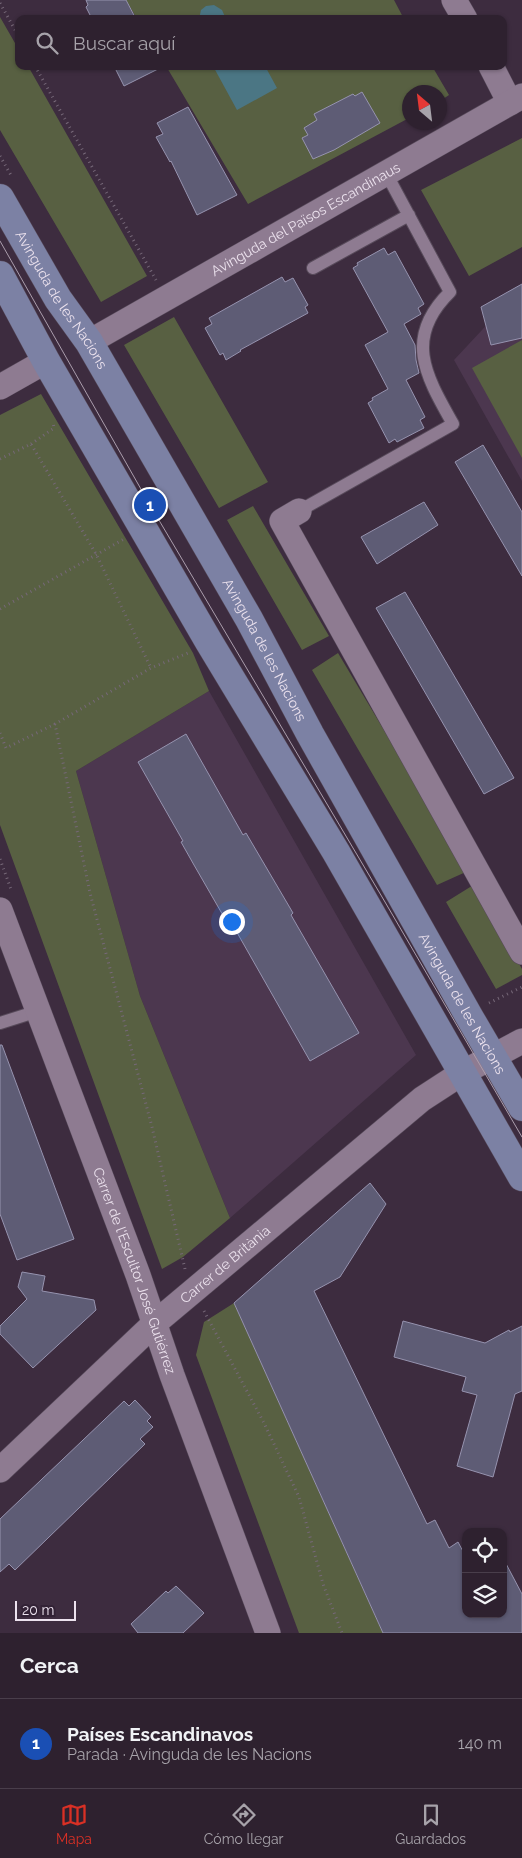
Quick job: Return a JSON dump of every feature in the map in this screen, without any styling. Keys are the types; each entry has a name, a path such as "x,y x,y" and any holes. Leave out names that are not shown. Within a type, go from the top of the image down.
{"main road":[{"name":"Avinguda de les Nacions","path":"0,198 58,299 89,342 249,618 310,734 522,1107"},
{"path":"0,275 46,361 208,642 336,852 522,1178"}],"street":[{"path":"454,0 463,15"},
{"path":"494,70 516,100"},
{"name":"Avinguda del Països Escandinaus","path":"89,342 516,100"},
{"path":"0,386 46,361"},
{"path":"299,511 282,520 522,952"},
{"name":"Carrer de l'Escultor José Gutiérrez","path":"0,910 155,1323 268,1633"},
{"name":"Carrer de Britània","path":"0,1470 155,1323 422,1099 462,1073 522,1041"}],"lane":[{"path":"299,511 453,424 426,370 422,346 424,332 433,313 450,292 386,173"},
{"path":"313,268 409,215"},
{"path":"0,1022 38,1011"}],"path":[{"path":"0,3 15,30"},
{"path":"38,70 166,298"},
{"path":"0,459 31,444 54,428 52,414"},
{"path":"0,733 6,748 55,724 150,668 96,554 31,444"},
{"path":"0,609 132,535"},
{"path":"55,724 90,893 183,1257"},
{"path":"186,1272 193,1266"},
{"path":"209,1319 264,1423 299,1497 323,1584 342,1633"}],"shaded area":[{"path":"522,287 522,481 454,360"},
{"path":"209,691 416,1055 230,1218 140,996 76,771"}],"green space":[{"path":"126,0 394,0 402,15 135,15"},
{"path":"0,17 15,43 15,70 30,70 147,276 101,302 0,130"},
{"path":"168,70 434,70 443,85 402,85 402,122 248,204"},
{"path":"522,138 522,247 469,276 421,190"},
{"path":"174,317 268,482 219,508 124,345"},
{"path":"522,340 522,458 472,368"},
{"path":"41,394 193,653 209,691 76,771 140,996 230,1218 183,1257 162,1269 0,825 0,415"},
{"path":"253,506 329,636 302,650 227,520"},
{"path":"338,653 468,871 437,885 312,670"},
{"path":"475,884 522,969 522,975 496,989 446,902"},
{"path":"234,1303 384,1633 299,1633 196,1355 204,1322"}],"water":[{"path":"214,5 222,10 224,15 200,15 201,10 206,6"},
{"path":"215,70 267,70 277,88 237,110"}],"building":[{"path":"86,0 126,0 134,15 90,15 86,7 88,5"},
{"path":"116,70 156,70 124,86"},
{"path":"362,92 380,123 334,150 313,159 302,138 308,135 304,128 317,120 314,114 353,94 355,96"},
{"path":"188,107 237,195 197,215 171,161 156,137 163,134 157,123"},
{"path":"384,248 388,255 395,251 424,304 418,308 421,314 404,324 415,345 419,373 406,380 425,417 420,420 424,428 397,442 395,439 389,443 368,403 373,400 372,398 388,389 365,345 388,332 353,268 358,265 357,263"},
{"path":"282,277 285,282 293,278 308,305 305,307 308,313 240,350 226,360 223,353 220,355 205,328 212,324 209,318"},
{"path":"522,284 522,338 491,345 481,307"},
{"path":"483,445 522,512 522,576 455,462"},
{"path":"424,502 438,525 377,564 361,537"},
{"path":"405,592 514,778 484,794 376,608"},
{"path":"186,734 243,835 246,833 293,913 291,915 359,1033 310,1061 235,929 232,931 194,865 181,842 183,841 138,762"},
{"path":"0,1045 2,1045 74,1239 17,1260 0,1214"},
{"path":"370,1183 386,1204 340,1277 314,1291 427,1524 435,1520 449,1548 458,1542 462,1550 462,1618 507,1618 507,1566 522,1594 522,1633 383,1633 234,1303"},
{"path":"22,1272 45,1276 42,1291 94,1300 96,1310 33,1368 0,1334 0,1326 27,1299 18,1287"},
{"path":"403,1321 485,1343 509,1330 510,1332 522,1326 522,1391 515,1394 493,1477 457,1466 477,1395 462,1391 466,1377 394,1357"},
{"path":"135,1400 151,1417 147,1421 153,1427 140,1439 145,1444 15,1570 9,1564 0,1572 0,1519 124,1401 129,1406"},
{"path":"176,1586 204,1613 183,1633 138,1633 131,1624 166,1591 168,1593"}],"tram line":[{"path":"0,241 150,505 522,1137"}],"place":[{"name":"Países Escandinavos","path":"150,505"}]}
